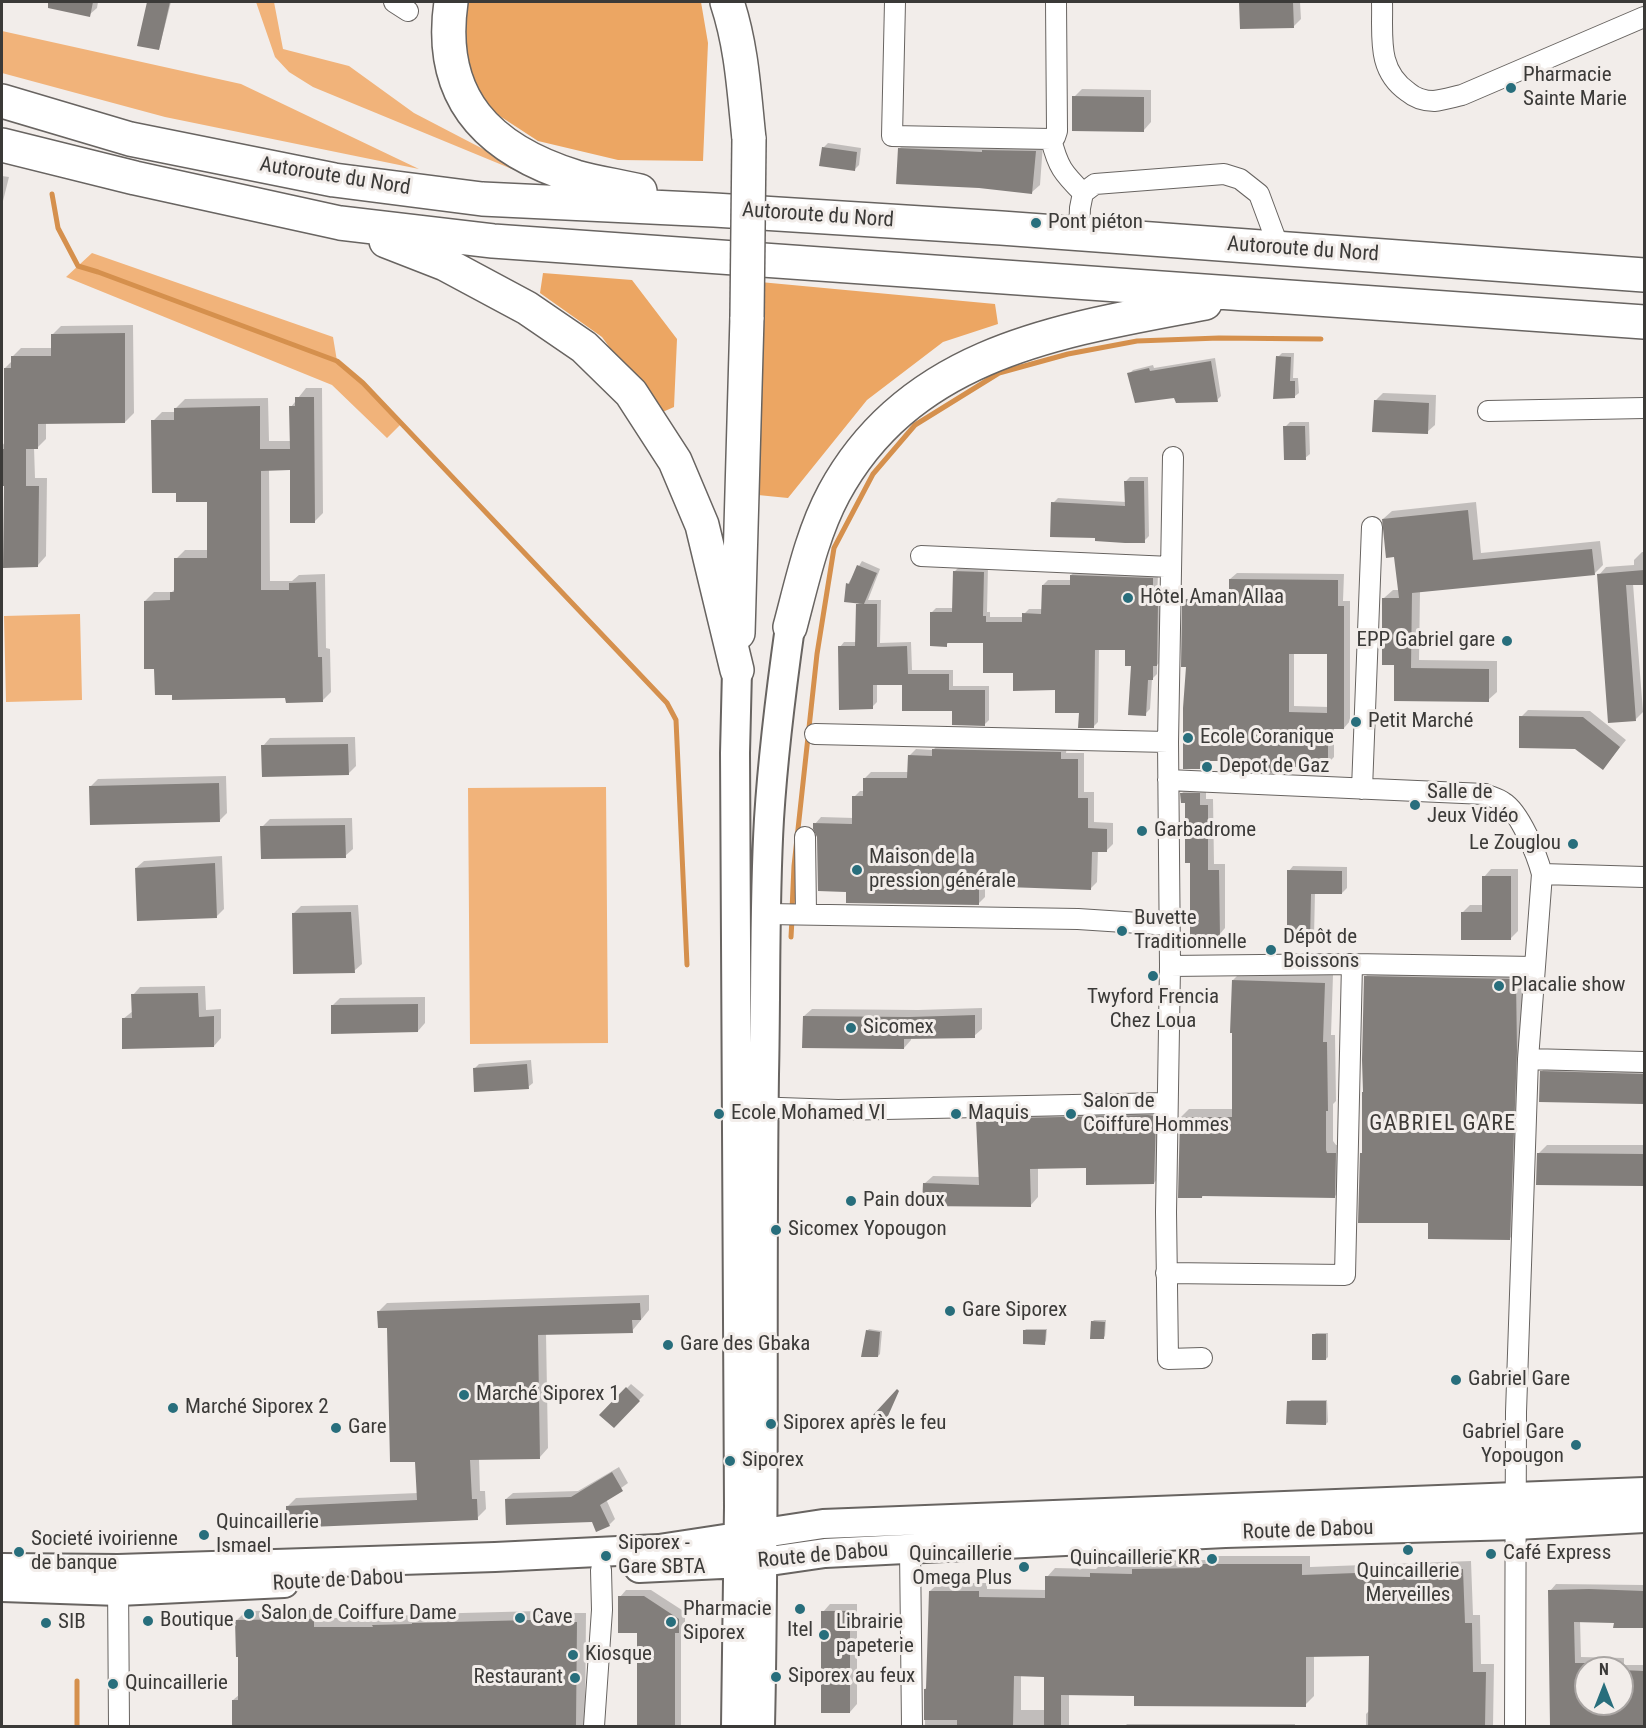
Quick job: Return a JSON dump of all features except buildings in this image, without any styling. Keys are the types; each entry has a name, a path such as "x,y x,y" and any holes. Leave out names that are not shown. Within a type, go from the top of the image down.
{"highway":[{"path":"451,2 449,40 457,80 472,113 490,133 518,153 568,174 673,198 714,210"},
{"path":"727,2 739,48 749,139 747,317 737,670"},
{"name":"Autoroute du Nord","path":"2,102 130,139 334,180 482,199 714,210 1644,275"},
{"name":"Autoroute du Nord","path":"2,145 135,178 340,223 493,241 1644,322"},
{"path":"340,223 446,264 528,308 584,347 631,393 675,461 702,525 737,670"},
{"path":"790,627 814,541 834,494 856,459 890,420 933,386 980,359 1042,337 1112,320 1248,295"}],"street":[{"path":"895,2 892,136 1051,140 1057,131 1056,2"},
{"path":"1382,2 1384,57 1391,77 1413,96 1435,101 1462,95 1644,17"},
{"path":"1051,140 1057,163 1065,176 1083,193"},
{"path":"1079,234 1083,193 1095,184 1224,174 1240,179 1259,194 1279,249"},
{"path":"1488,411 1644,408"},
{"path":"1173,457 1168,742 1170,924 1166,1273 1168,1359 1202,1358"},
{"path":"1362,789 1372,527"},
{"path":"921,556 1170,567"},
{"path":"751,1107 773,914 769,822 774,755 790,627"},
{"path":"736,1726 761,1415 751,1107 735,753 737,670"},
{"path":"815,734 1168,742"},
{"path":"1168,780 1485,794 1505,802 1536,852 1542,874 1528,1059 1515,1497 1515,1726"},
{"path":"804,914 805,837"},
{"path":"1542,874 1644,878"},
{"path":"773,914 1078,919 1170,924"},
{"path":"1170,966 1352,964 1535,967"},
{"path":"1166,1273 1345,1275 1352,964"},
{"path":"1528,1059 1644,1062"},
{"path":"751,1107 838,1110 1167,1103"},
{"name":"Route de Dabou","path":"2,1568 118,1580 601,1570 751,1550 823,1524 1644,1492"},
{"name":"Route de Dabou","path":"2,1587 600,1552 751,1550 825,1553 1225,1533 1516,1525 1644,1518"},
{"path":"751,1550 760,1726"},
{"path":"910,1550 912,1726"},
{"path":"594,1726 602,1610 601,1570"},
{"path":"118,1580 119,1726"}],"shaded area":[{"path":"256,2 274,2 283,49 349,66 414,113 558,188 313,87 289,72 275,57"},
{"path":"465,2 701,2 708,43 703,161 618,160 538,141 492,111 467,69 461,17"},
{"path":"2,31 241,84 419,169 165,117 2,73"},
{"path":"92,253 333,337 337,361 402,423 387,438 332,385 66,277"},
{"path":"543,273 632,280 677,339 674,407 658,414 602,337 540,293"},
{"path":"760,282 995,304 998,324 943,342 867,400 788,498 758,495"},
{"path":"80,614 82,700 6,702 4,616"},
{"path":"606,787 608,1043 470,1044 468,788"}],"waterway":[{"path":"52,194 58,228 78,266 337,361 363,383 667,703 676,720 687,965"},
{"path":"792,910 794,866 817,654 834,548 873,474 915,425 999,373 1068,354 1137,341 1219,338 1321,339"},
{"path":"791,937 792,919"},
{"path":"77,1681 77,1726"}],"place":[{"name":"Pharmacie Sainte Marie","path":"1511,88"},
{"name":"Pont piéton","path":"1036,223"},
{"name":"Hôtel Aman Allaa","path":"1128,598"},
{"name":"EPP Gabriel gare","path":"1507,641"},
{"name":"Petit Marché","path":"1356,722"},
{"name":"Ecole Coranique","path":"1188,738"},
{"name":"Depot de Gaz","path":"1207,767"},
{"name":"Salle de Jeux Vidéo","path":"1415,805"},
{"name":"Garbadrome","path":"1142,831"},
{"name":"Le Zouglou","path":"1573,844"},
{"name":"Maison de la pression générale","path":"857,870"},
{"name":"Buvette Traditionnelle","path":"1122,931"},
{"name":"Dépôt de Boissons","path":"1271,950"},
{"name":"Twyford Frencia Chez Loua","path":"1153,976"},
{"name":"Placalie show","path":"1499,986"},
{"name":"Sicomex","path":"851,1028"},
{"name":"Ecole Mohamed VI","path":"719,1114"},
{"name":"Maquis","path":"956,1114"},
{"name":"Salon de Coiffure Hommes","path":"1071,1114"},
{"name":"Pain doux","path":"851,1201"},
{"name":"Sicomex Yopougon","path":"776,1230"},
{"name":"Gare Siporex","path":"950,1311"},
{"name":"Gare des Gbaka","path":"668,1345"},
{"name":"Gabriel Gare","path":"1456,1380"},
{"name":"Marché Siporex 1","path":"464,1395"},
{"name":"Marché Siporex 2","path":"173,1408"},
{"name":"Siporex après le feu","path":"771,1424"},
{"name":"Gare","path":"336,1428"},
{"name":"Gabriel Gare Yopougon","path":"1576,1445"},
{"name":"Siporex","path":"730,1461"},
{"name":"Quincaillerie Ismael","path":"204,1535"},
{"name":"Quincaillerie Merveilles","path":"1408,1550"},
{"name":"Societé ivoirienne de banque","path":"19,1552"},
{"name":"Café Express","path":"1491,1554"},
{"name":"Siporex - Gare SBTA","path":"606,1556"},
{"name":"Quincaillerie KR","path":"1212,1559"},
{"name":"Quincaillerie Omega Plus","path":"1024,1567"},
{"name":"Itel","path":"800,1609"},
{"name":"Salon de Coiffure Dame","path":"249,1614"},
{"name":"Cave","path":"520,1618"},
{"name":"Boutique","path":"148,1621"},
{"name":"Pharmacie Siporex","path":"671,1622"},
{"name":"SIB","path":"46,1623"},
{"name":"Librairie papeterie","path":"824,1635"},
{"name":"Kiosque","path":"573,1655"},
{"name":"Siporex au feux","path":"776,1677"},
{"name":"Restaurant","path":"575,1678"},
{"name":"Quincaillerie","path":"113,1684"}],"district":[{"name":"GABRIEL GARE","path":"1443,1124"}]}
